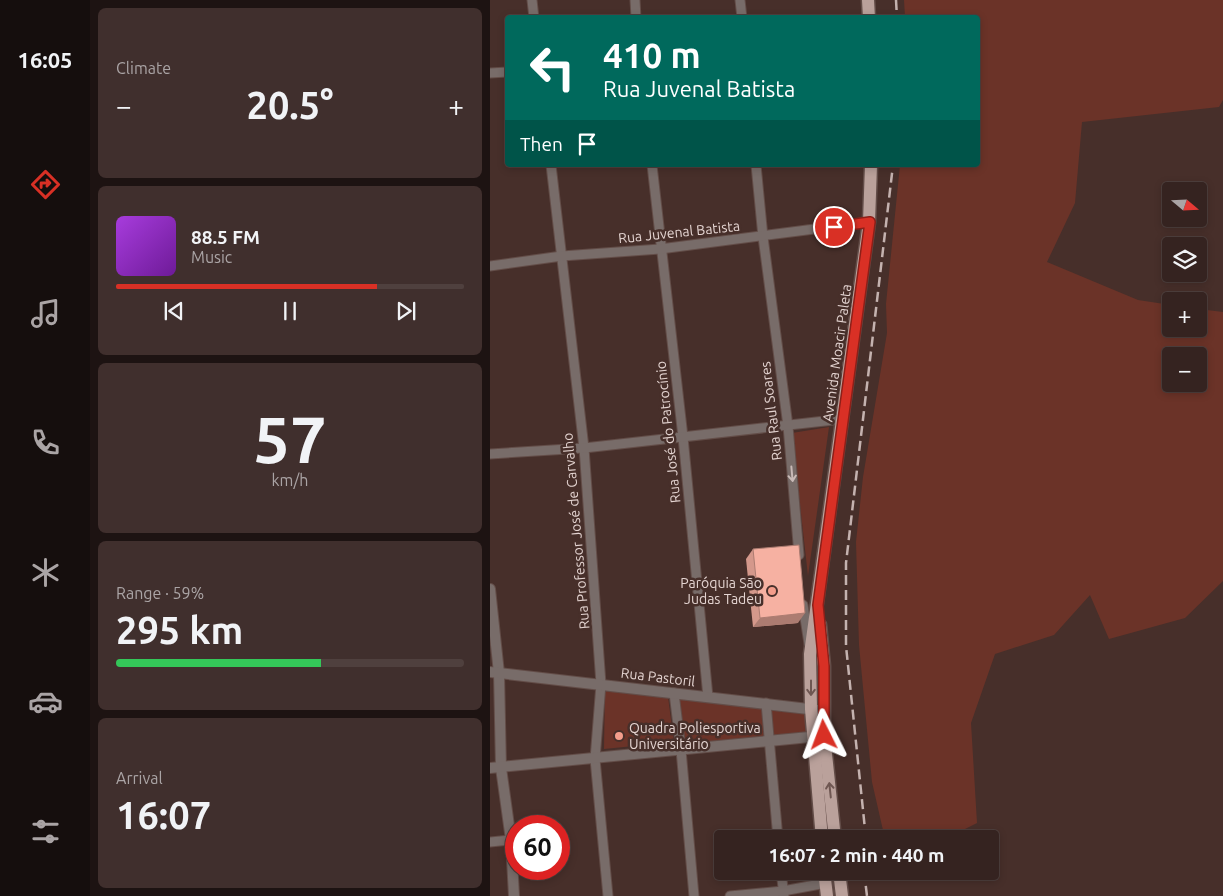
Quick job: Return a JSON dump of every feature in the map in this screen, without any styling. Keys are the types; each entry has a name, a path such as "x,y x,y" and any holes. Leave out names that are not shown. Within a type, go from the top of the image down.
{"main road":[{"path":"868,0 869,15"},
{"name":"Avenida Moacir Paleta","path":"822,830 817,710 810,654 870,222 871,167"},
{"name":"Avenida Moacir Paleta","path":"817,710 824,666 818,605"},
{"name":"Avenida Moacir Paleta","path":"818,736 834,830"},
{"path":"840,880 842,896"}],"street":[{"path":"532,0 534,15"},
{"path":"635,0 636,15"},
{"path":"740,0 742,15"},
{"path":"490,73 505,72"},
{"name":"Rua Professor José de Carvalho","path":"551,167 584,448 602,684 595,759 608,896"},
{"name":"Rua José do Patrocínio","path":"652,167 660,249 683,437 708,696"},
{"name":"Rua Raul Soares","path":"756,167 763,237 788,426 800,569"},
{"name":"Rua Juvenal Batista","path":"490,266 562,256 660,249 870,222"},
{"path":"490,454 584,448 843,419"},
{"path":"490,589 494,673 495,768 505,815"},
{"path":"802,596 810,654"},
{"name":"Rua Pastoril","path":"494,673 708,696 817,710"},
{"path":"674,693 682,750 694,896"},
{"path":"766,703 777,830"},
{"path":"495,768 818,736"},
{"path":"490,842 505,841"},
{"path":"513,880 514,896"},
{"path":"783,880 784,894"},
{"path":"730,896 784,894 826,884"}],"shaded area":[{"path":"904,0 1223,0 1223,100 1219,107 1082,122 1075,203 1047,262 1138,300 1162,304 1162,337 1207,337 1207,310 1223,312 1223,581 1185,618 1109,639 1090,595 1054,635 995,654 971,723 977,823 963,830 883,830 872,782 859,645 856,542 863,477 887,333 886,304 900,167 980,167 980,15 905,15"},
{"path":"829,427 808,576 792,433"},
{"path":"605,689 668,697 674,742 604,749"},
{"path":"676,696 765,704 766,740 683,745"},
{"path":"768,704 810,710 812,735 769,740"}],"building":[{"name":"Paróquia São Judas Tadeu","path":"799,545 805,613 760,618 753,549"}],"railway":[{"path":"896,0 897,15"},
{"path":"865,830 846,646 846,563 893,167"},
{"path":"865,880 867,896"}],"place":[{"name":"Paróquia São Judas Tadeu","path":"772,591"},
{"name":"Quadra Poliesportiva Universitário","path":"619,736"}],"route":[{"path":"824,735 822,710 824,666 818,605 870,222 834,227"}]}
